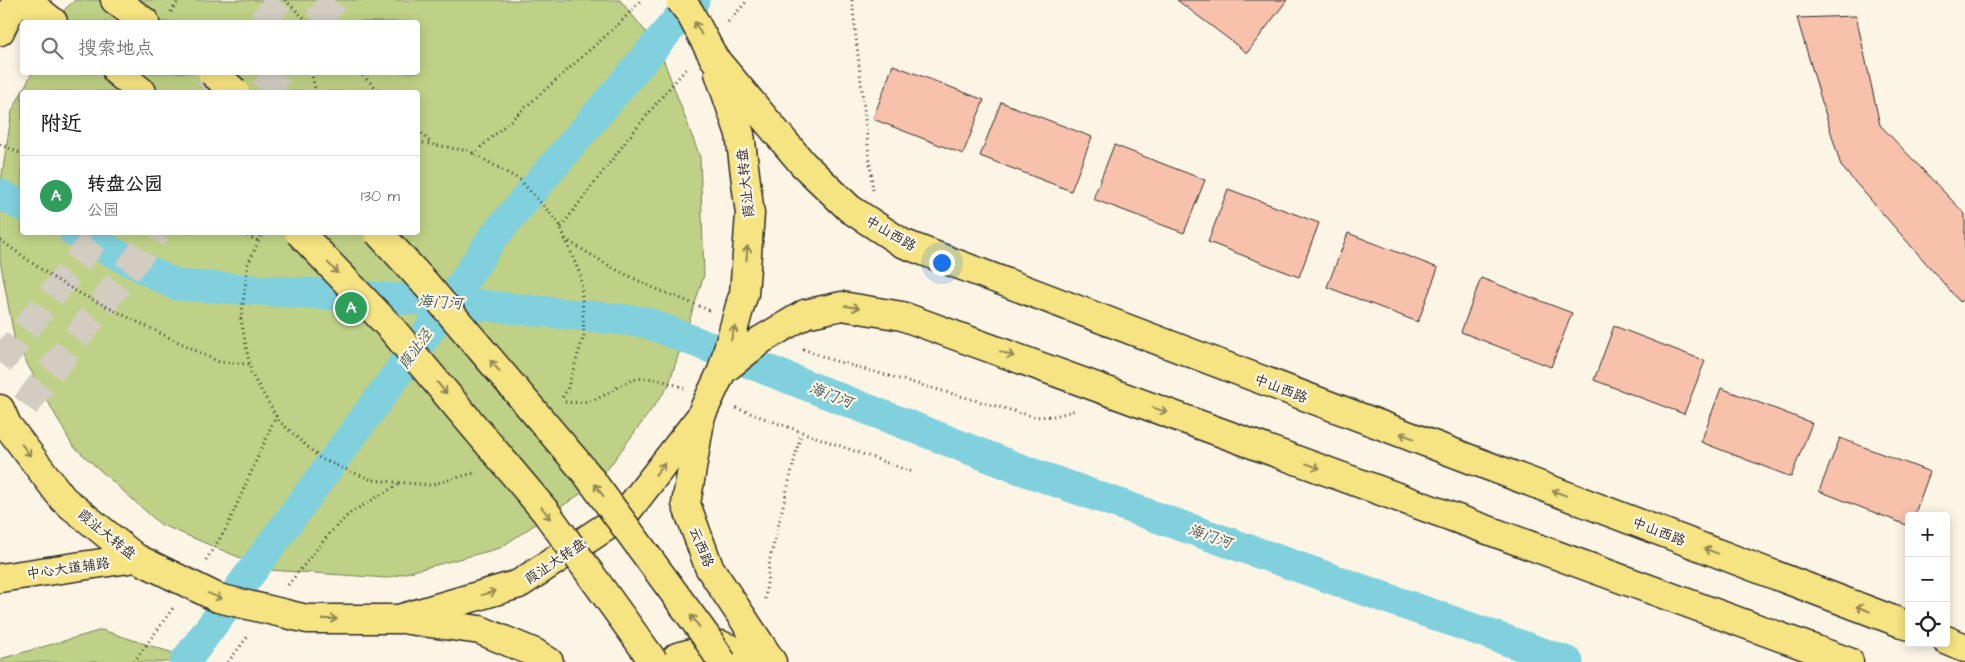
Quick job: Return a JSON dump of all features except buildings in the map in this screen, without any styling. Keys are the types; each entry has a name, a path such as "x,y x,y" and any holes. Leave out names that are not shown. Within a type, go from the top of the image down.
{"main road":[{"path":"0,31 7,16 19,0"},
{"path":"25,0 51,20"},
{"path":"115,0 143,20"},
{"name":"葭沚大转盘","path":"0,409 7,425 63,499 136,558 218,598 284,600 307,619 399,619 520,584 624,515 706,406 722,371 742,302 750,214 740,134 702,61 680,0"},
{"name":"中山西路","path":"702,61 850,210 902,243 1905,624"},
{"path":"121,75 140,90"},
{"path":"216,75 234,90"},
{"path":"302,235 391,328 545,511 654,662"},
{"path":"381,235 424,282 586,473 705,635 722,662"},
{"path":"722,371 761,340 805,314 842,306 902,316 1849,662"},
{"name":"云西路","path":"706,406 686,504 709,567 765,655"},
{"name":"中心大道辅路","path":"0,578 136,558"},
{"path":"399,619 480,630 535,653 549,662"},
{"path":"1950,642 1965,648"},
{"path":"672,662 677,657 720,645 765,655"}],"path":[{"path":"285,0 306,20"},
{"path":"473,154 620,23 641,0"},
{"path":"722,28 748,0"},
{"path":"852,0 878,227"},
{"path":"560,228 643,119 702,61"},
{"path":"312,75 316,90"},
{"path":"362,75 378,90"},
{"path":"420,132 433,145"},
{"path":"420,142 473,154 520,180 559,223 581,277 584,335 573,370"},
{"path":"0,144 20,153"},
{"path":"245,235 259,241"},
{"path":"262,235 248,264 241,319 251,373 279,421 321,459 367,478"},
{"path":"565,238 649,286 713,312"},
{"path":"0,240 54,279 219,362 250,364"},
{"path":"795,346 832,360 1034,417 1055,416 1074,411 1109,392"},
{"path":"558,402 581,403 597,398 620,384 638,378 665,381 706,406 801,433 912,472"},
{"path":"202,565 226,529 276,416"},
{"path":"765,655 770,559 801,433"},
{"path":"284,600 329,534 350,513 402,482"},
{"path":"134,662 174,605"},
{"path":"228,662 251,632"}],"green space":[{"path":"75,0 620,0 659,48 700,157 704,275 668,387 598,482 500,548 387,578 269,570 160,524 72,445 15,342 0,260 0,187 12,111 20,96 20,235 420,235 420,90 23,90 31,75 420,75 420,20 59,20 66,8"},
{"path":"102,630 201,662 0,662 0,659"}],"waterway":[{"name":"葭沚泾","path":"185,662 450,302 493,237 694,0"},
{"name":"海门河","path":"0,194 20,205"},
{"name":"海门河","path":"80,235 176,285 450,302 645,322 1020,469 1568,662"}],"tunnel":[{"path":"264,20 280,0"},
{"path":"319,20 334,0"},
{"path":"210,90 222,75"},
{"path":"266,90 277,75"},
{"path":"0,363 98,235"},
{"path":"0,439 155,235"}],"place":[{"name":"转盘公园","path":"351,308"}]}
